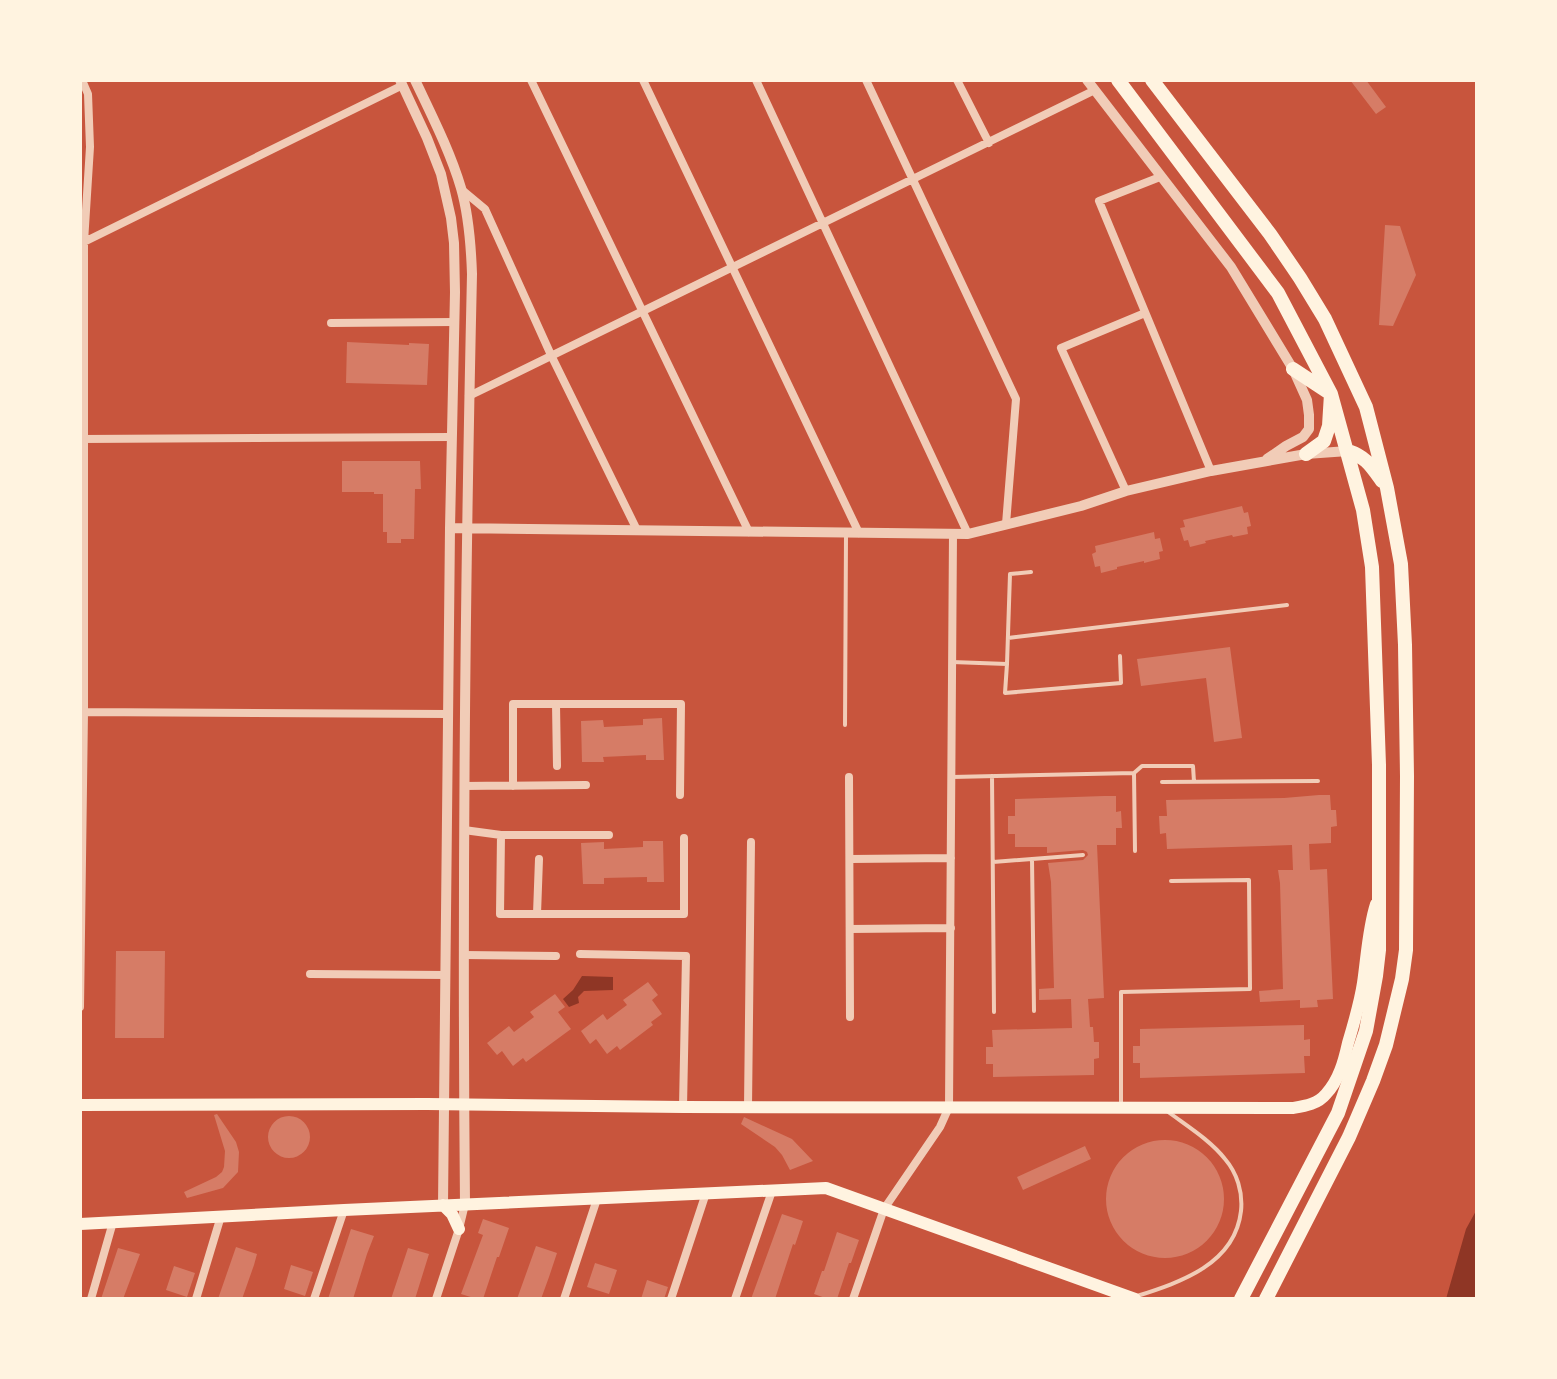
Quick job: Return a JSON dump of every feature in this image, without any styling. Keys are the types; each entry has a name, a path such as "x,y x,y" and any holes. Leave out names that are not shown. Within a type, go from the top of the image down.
{"highway":[{"path":"1118,80 1278,293 1331,394 1363,510 1372,567 1378,750 1379,950 1376,976 1358,1060 1338,1113 1241,1299"},
{"path":"1152,80 1270,234 1325,319 1366,407 1387,488 1401,564 1405,645 1407,912 1402,979 1386,1045 1373,1081 1349,1137 1266,1299"},
{"path":"1293,369 1331,394"},
{"path":"1306,454 1324,441 1329,426 1331,394"},
{"path":"1348,451 1367,461 1387,488"}],"main road":[{"path":"80,1105 1293,1108 1312,1104 1325,1096 1343,1063 1357,1012 1371,918 1378,899"},
{"path":"80,1224 826,1188 1133,1298"},
{"path":"443,1205 452,1214 459,1229"}],"street":[{"path":"80,1007 84,242 90,147 88,94 82,80"},
{"path":"415,80 461,188 472,274 464,786 465,1204 436,1299"},
{"path":"531,80 749,532"},
{"path":"643,80 859,533"},
{"path":"756,80 968,534"},
{"path":"866,80 1016,399 1006,524"},
{"path":"957,80 989,143"},
{"path":"1087,80 1231,267 1293,369 1307,400 1309,429 1303,437 1264,461"},
{"path":"84,242 402,82 431,147 446,193 454,243 443,1205"},
{"path":"469,396 1095,90"},
{"path":"1160,177 1099,201 1211,471"},
{"path":"461,188 485,209 551,355 637,530"},
{"path":"1126,491 1061,348 1145,313"},
{"path":"331,323 454,322"},
{"path":"82,439 451,437"},
{"path":"450,528 968,534 1211,471 1306,454 1348,451"},
{"path":"853,1299 884,1209 940,1127 949,1107 953,534"},
{"path":"513,786 513,704 681,704 680,795"},
{"path":"556,704 557,766"},
{"path":"82,712 448,714"},
{"path":"849,777 850,1017"},
{"path":"464,786 586,785"},
{"path":"464,830 501,835 609,835"},
{"path":"501,835 500,914 684,914 684,838"},
{"path":"748,1107 751,842"},
{"path":"851,859 951,858"},
{"path":"537,914 539,859"},
{"path":"850,929 951,928"},
{"path":"580,954 686,956 683,1107"},
{"path":"464,955 556,956"},
{"path":"310,974 446,975"},
{"path":"735,1299 772,1191"},
{"path":"671,1299 706,1193"},
{"path":"564,1299 597,1199"},
{"path":"314,1299 344,1210"},
{"path":"196,1299 221,1216"},
{"path":"91,1299 113,1222"}],"lane":[{"path":"845,725 846,533"},
{"path":"1031,572 1010,574 1005,693 1121,683 1120,656"},
{"path":"1008,638 1287,605"},
{"path":"952,662 1007,664"},
{"path":"952,777 1134,773 1142,766 1193,766 1194,782"},
{"path":"1134,773 1135,851"},
{"path":"992,776 994,1012"},
{"path":"1162,782 1318,781"},
{"path":"993,862 1083,855"},
{"path":"1032,859 1034,1011"},
{"path":"1121,1108 1121,992 1250,989 1249,880 1171,881"},
{"path":"1133,1298 1183,1281 1214,1261 1233,1239 1240,1220 1242,1201 1238,1180 1226,1159 1164,1108"}],"shaded area":[{"path":"582,976 613,977 613,990 584,991 578,997 579,1003 569,1007 563,999"},
{"path":"1477,1209 1477,1299 1446,1299 1466,1229"}],"building":[{"path":"1350,80 1366,80 1386,107 1376,114"},
{"path":"1385,225 1400,226 1416,275 1393,326 1379,325"},
{"path":"347,342 429,344 427,385 346,383"},
{"path":"342,461 420,461 421,489 415,489 414,539 387,543 387,532 383,532 383,494 342,492"},
{"path":"1242,506 1244,513 1248,512 1251,526 1247,527 1248,534 1205,541 1190,547 1188,540 1184,541 1180,528 1185,527 1183,520"},
{"path":"1154,532 1155,539 1160,538 1163,551 1159,552 1160,559 1101,573 1100,566 1095,567 1092,554 1096,552 1095,546"},
{"path":"1230,647 1242,738 1214,742 1206,678 1141,686 1137,659"},
{"path":"662,718 664,760 646,760 646,755 603,757 604,762 582,762 581,721 603,720 604,727 643,725 643,719"},
{"path":"1330,795 1331,810 1336,810 1337,826 1331,827 1331,843 1309,844 1310,870 1327,869 1333,999 1317,1000 1318,1007 1300,1008 1300,1000 1260,1002 1259,991 1283,989 1278,870 1293,870 1292,845 1167,849 1166,833 1160,834 1159,816 1167,816 1166,800"},
{"path":"1116,796 1116,812 1121,811 1122,828 1116,828 1116,845 1097,845 1104,998 1088,999 1090,1027 1093,1027 1094,1042 1099,1042 1094,1075 993,1077 993,1064 986,1064 986,1047 993,1047 992,1030 1072,1028 1071,999 1039,1000 1039,989 1054,988 1048,863 1083,860 1088,855 1083,850 1047,853 1047,847 1015,847 1015,834 1008,834 1008,816 1015,816 1015,799"},
{"path":"643,841 663,841 664,882 647,882 647,877 604,878 604,884 583,884 581,843 604,842 604,849 643,847"},
{"path":"116,951 165,951 164,1038 115,1038"},
{"path":"648,982 658,995 652,1000 662,1014 651,1022 653,1025 620,1050 617,1046 607,1054 596,1039 590,1044 581,1031 603,1014 607,1020 627,1005 623,1000"},
{"path":"555,994 565,1007 558,1012 571,1029 526,1062 523,1058 513,1066 502,1051 497,1055 487,1043 509,1026 514,1032 534,1017 530,1012"},
{"path":"1304,1025 1304,1040 1310,1039 1310,1056 1304,1056 1305,1073 1140,1078 1140,1063 1133,1063 1133,1046 1140,1046 1140,1029"},
{"path":"217,1114 236,1142 238,1172 223,1188 187,1198 184,1192 216,1177 224,1167 225,1151 214,1115"},
{"path":"289,1116 304,1122 310,1137 304,1152 289,1158 274,1152 268,1137 274,1122"},
{"path":"744,1117 792,1139 813,1161 790,1170 775,1147 741,1124"},
{"path":"1165,1140 1198,1150 1214,1166 1224,1199 1214,1232 1198,1248 1165,1258 1132,1248 1116,1232 1106,1199 1116,1166 1132,1150"},
{"path":"1085,1146 1091,1159 1023,1190 1017,1177"},
{"path":"782,1214 803,1221 795,1245 775,1299 751,1299"},
{"path":"483,1219 509,1228 483,1299 477,1299 461,1294 483,1235 478,1233"},
{"path":"351,1229 374,1236 353,1299 328,1299"},
{"path":"837,1232 859,1240 837,1299 828,1299 814,1294"},
{"path":"536,1246 557,1253 549,1277 541,1299 517,1299"},
{"path":"236,1247 257,1254 254,1265 242,1299 218,1299"},
{"path":"118,1248 140,1254 123,1299 101,1299"},
{"path":"408,1248 429,1254 415,1299 391,1299"},
{"path":"595,1263 617,1270 609,1294 587,1287"},
{"path":"291,1265 313,1272 305,1296 284,1289"},
{"path":"174,1266 195,1273 187,1297 166,1290"},
{"path":"647,1280 668,1287 664,1299 641,1299"}]}
